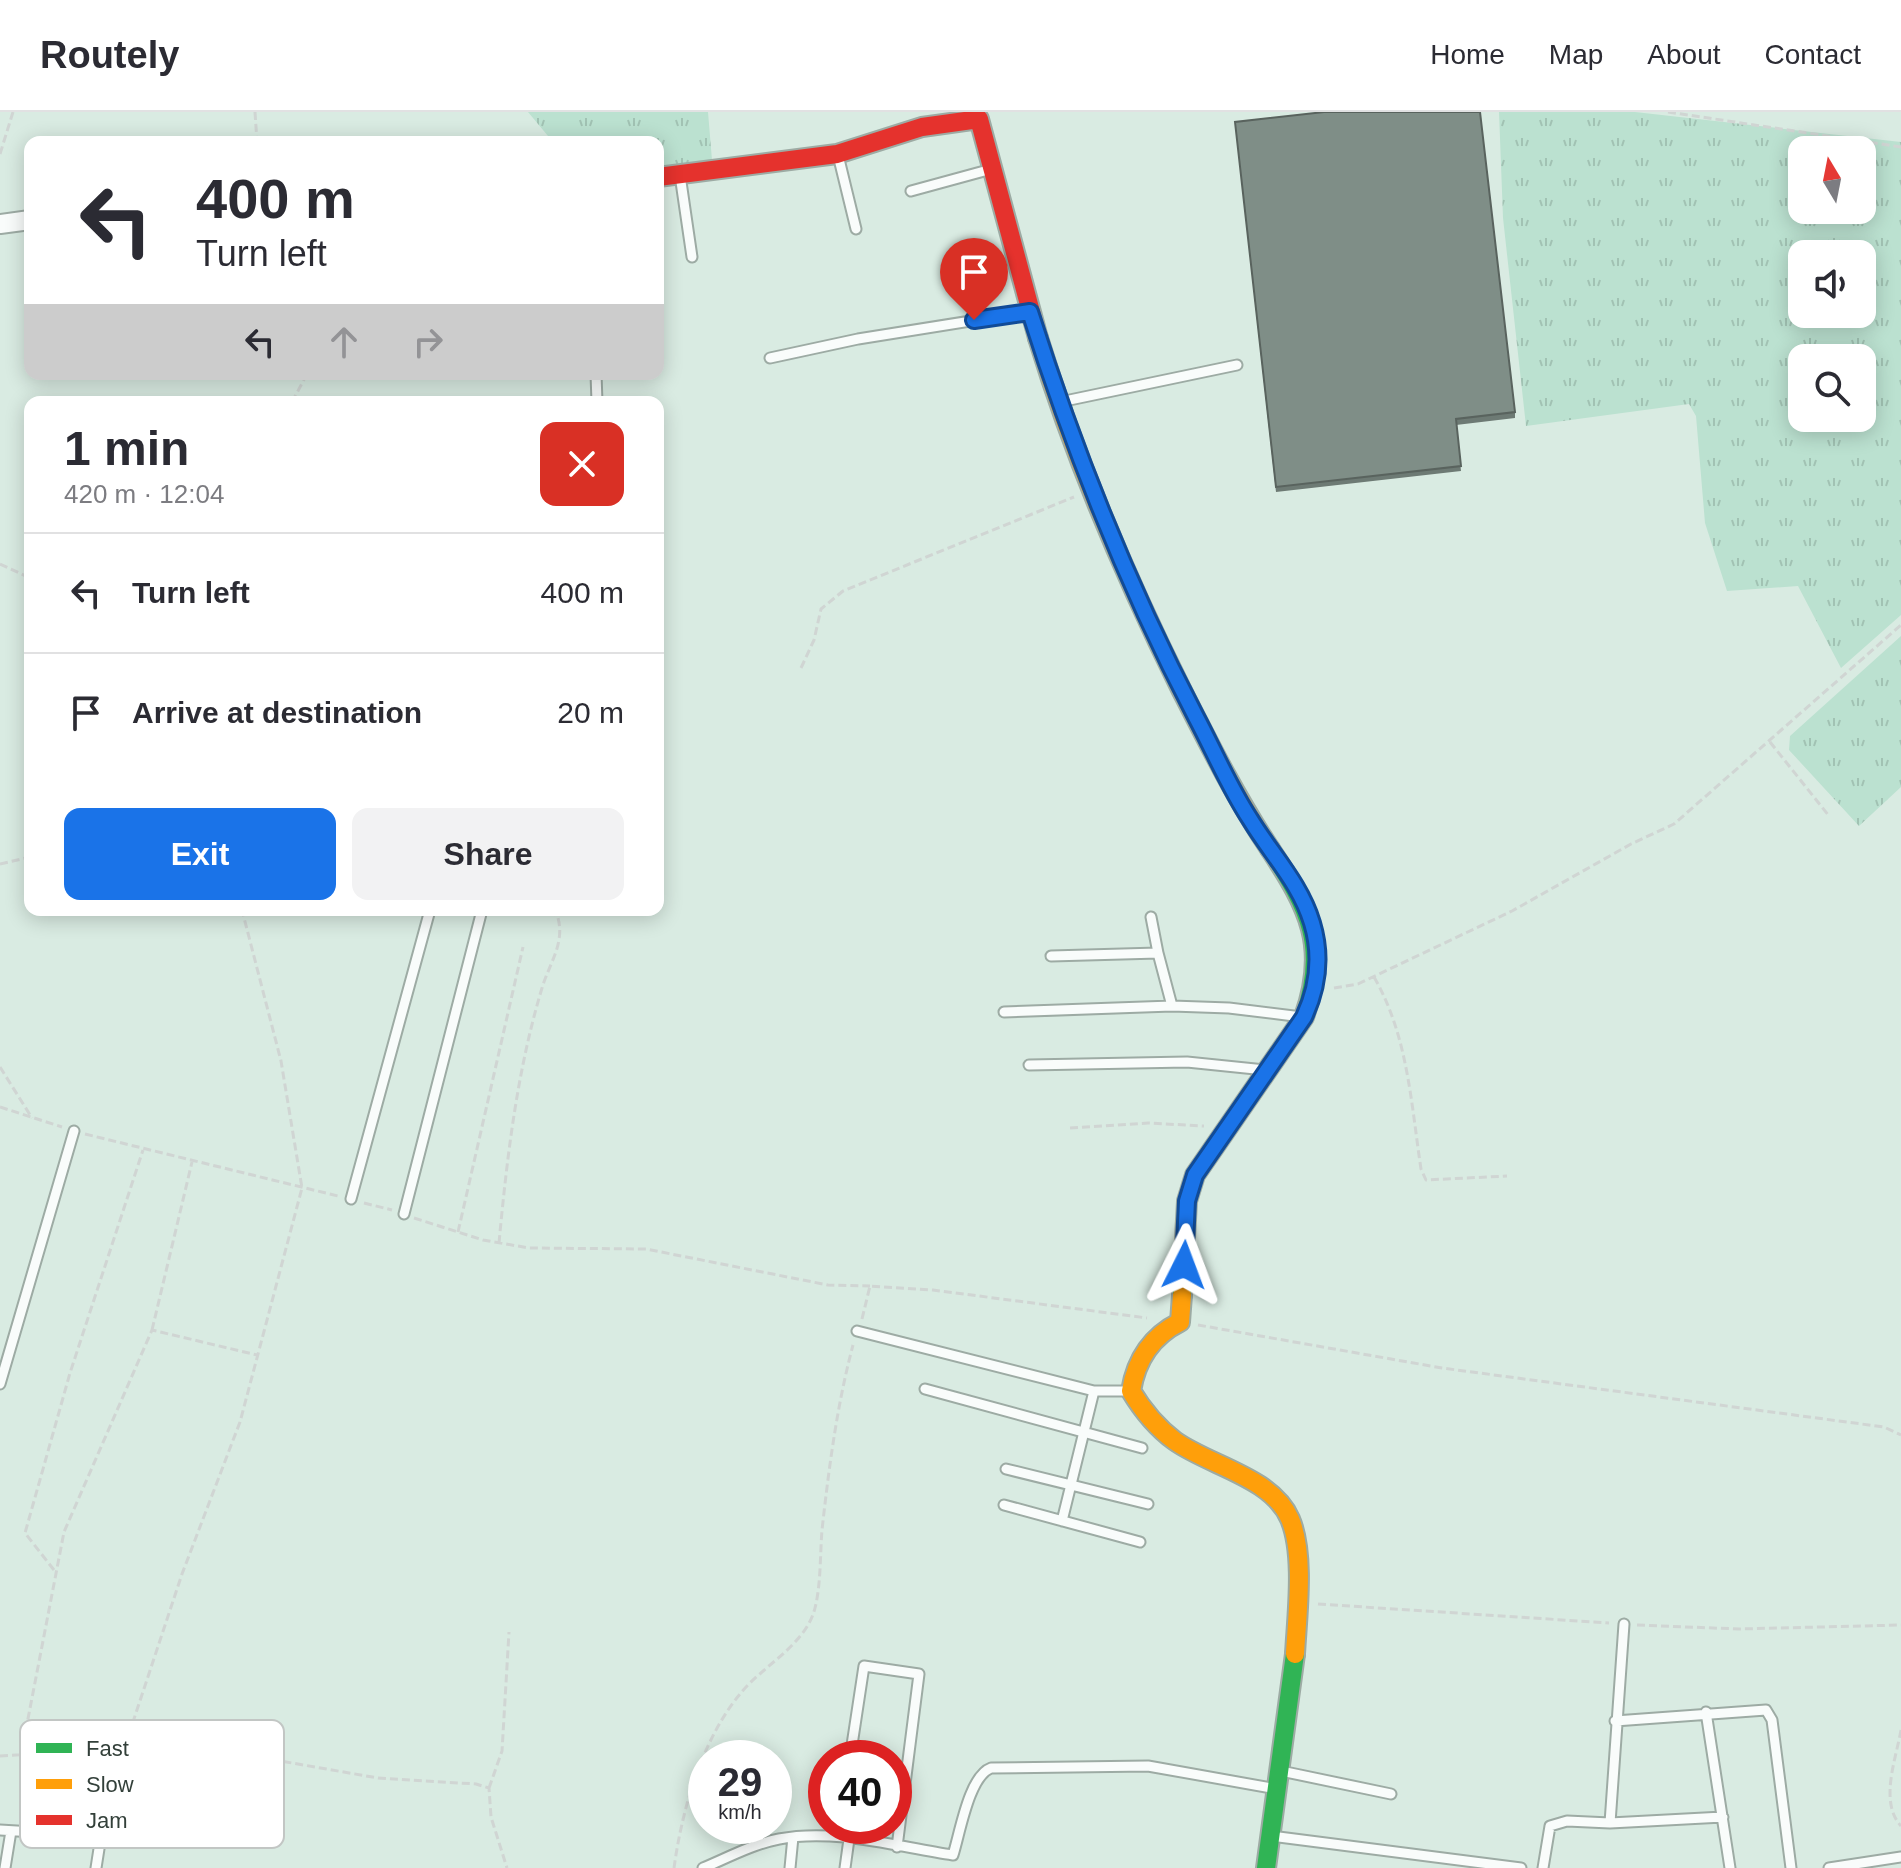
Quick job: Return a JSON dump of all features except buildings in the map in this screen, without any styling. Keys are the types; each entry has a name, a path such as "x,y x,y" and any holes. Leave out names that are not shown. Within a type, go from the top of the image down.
{"street":[{"path":"664,176 837,154 922,127 979,119 1030,312 1059,402 1144,617 1250,819 1298,891 1313,924 1318,963 1317,989 1304,1017 1223,1129 1195,1175 1187,1201 1180,1322 1157,1334 1136,1368 1131,1391 1156,1427 1231,1475 1279,1499 1291,1514 1296,1535 1298,1602 1266,1868"},
{"path":"0,224 24,221"}],"lane":[{"path":"837,154 856,229"},
{"path":"911,191 990,169"},
{"path":"680,175 692,257"},
{"path":"770,358 858,339 1030,312"},
{"path":"1059,402 1237,365"},
{"path":"351,1199 428,916"},
{"path":"404,1214 480,916"},
{"path":"1151,917 1172,1006"},
{"path":"1051,956 1158,953"},
{"path":"1004,1012 1172,1006 1229,1008 1304,1017"},
{"path":"1029,1065 1187,1062 1265,1070"},
{"path":"0,1384 74,1131"},
{"path":"857,1331 1094,1391 1131,1391"},
{"path":"925,1389 1142,1448"},
{"path":"1062,1521 1094,1391"},
{"path":"1006,1469 1148,1504"},
{"path":"1004,1505 1140,1542"},
{"path":"1610,1823 1624,1624"},
{"path":"853,1740 864,1666 919,1674 911,1740"},
{"path":"1615,1721 1755,1708 1766,1710 1772,1720 1791,1868"},
{"path":"1706,1712 1730,1868"},
{"path":"879,1844 953,1855 975,1783 984,1771 991,1768 1148,1766 1391,1794"},
{"path":"1543,1868 1550,1826 1567,1821 1610,1823 1723,1817"},
{"path":"0,1830 20,1832"},
{"path":"5,1868 11,1831"},
{"path":"1270,1835 1521,1868"},
{"path":"790,1868 793,1837"},
{"path":"703,1868 775,1839 808,1837"},
{"path":"844,1844 845,1868"},
{"path":"96,1868 99,1848"},
{"path":"1829,1868 1878,1864 1901,1857"}],"path":[{"path":"0,154 13,112"},
{"path":"255,112 257,136"},
{"path":"1668,112 1901,147"},
{"path":"801,668 814,640 821,609 843,591 1093,490"},
{"path":"0,564 24,575"},
{"path":"1317,989 1358,984 1512,911 1631,844 1674,824 1901,625"},
{"path":"1770,742 1829,816"},
{"path":"0,864 24,858"},
{"path":"134,1720 187,1560 240,1422 302,1188 281,1061 244,916"},
{"path":"499,1243 519,1082 542,986 561,938 556,916"},
{"path":"458,1232 523,947"},
{"path":"1374,976 1391,1006 1401,1036 1421,1169 1426,1180 1440,1182 1507,1176"},
{"path":"0,1067 32,1118"},
{"path":"0,1107 74,1131 351,1199 499,1243 529,1248 646,1249 828,1285 933,1290 1180,1322 1442,1368 1884,1427 1901,1435"},
{"path":"1070,1128 1148,1123 1223,1129"},
{"path":"54,1570 25,1533 70,1373 143,1149"},
{"path":"27,1720 54,1570 69,1520 152,1330 192,1162"},
{"path":"674,1868 700,1766 714,1731 741,1693 805,1631 815,1610 841,1390 870,1286"},
{"path":"152,1330 257,1355"},
{"path":"1298,1602 1739,1629 1901,1625"},
{"path":"507,1868 491,1817 489,1788 503,1743 509,1632"},
{"path":"1901,1730 1889,1800 1894,1819 1901,1826"},
{"path":"0,1756 20,1755"},
{"path":"284,1762 378,1778 469,1782 489,1788"}],"green space":[{"path":"528,112 708,112 712,160 664,165 664,136 548,136"},
{"path":"1499,112 1635,112 1848,136 1788,136 1788,224 1876,224 1876,139 1901,142 1901,615 1841,668 1798,586 1727,591 1705,523 1696,416 1689,404 1526,426 1503,218"},
{"path":"1901,636 1901,787 1859,826 1789,750 1790,736"}],"traffic: fast":[{"path":"1182,1295 1187,1201 1195,1175 1304,1017 1311,992 1315,970 1311,929 1295,890 1270,849"},
{"path":"1266,1868 1295,1654"}],"traffic: slow":[{"path":"1038,338 1085,472 1140,604 1212,750 1270,849"},
{"path":"1182,1295 1180,1322 1161,1334 1147,1350 1137,1369 1131,1391 1150,1418 1175,1441 1255,1482 1281,1505 1290,1519 1295,1533 1299,1585 1295,1654"}],"traffic: jam":[{"path":"664,176 837,154 922,127 979,119 1038,338"}],"route":[{"path":"974,320 1030,312 1064,418 1144,617 1250,819 1280,860 1313,924 1318,963 1317,989 1304,1017 1223,1129 1195,1175 1187,1201 1184,1265"}]}
